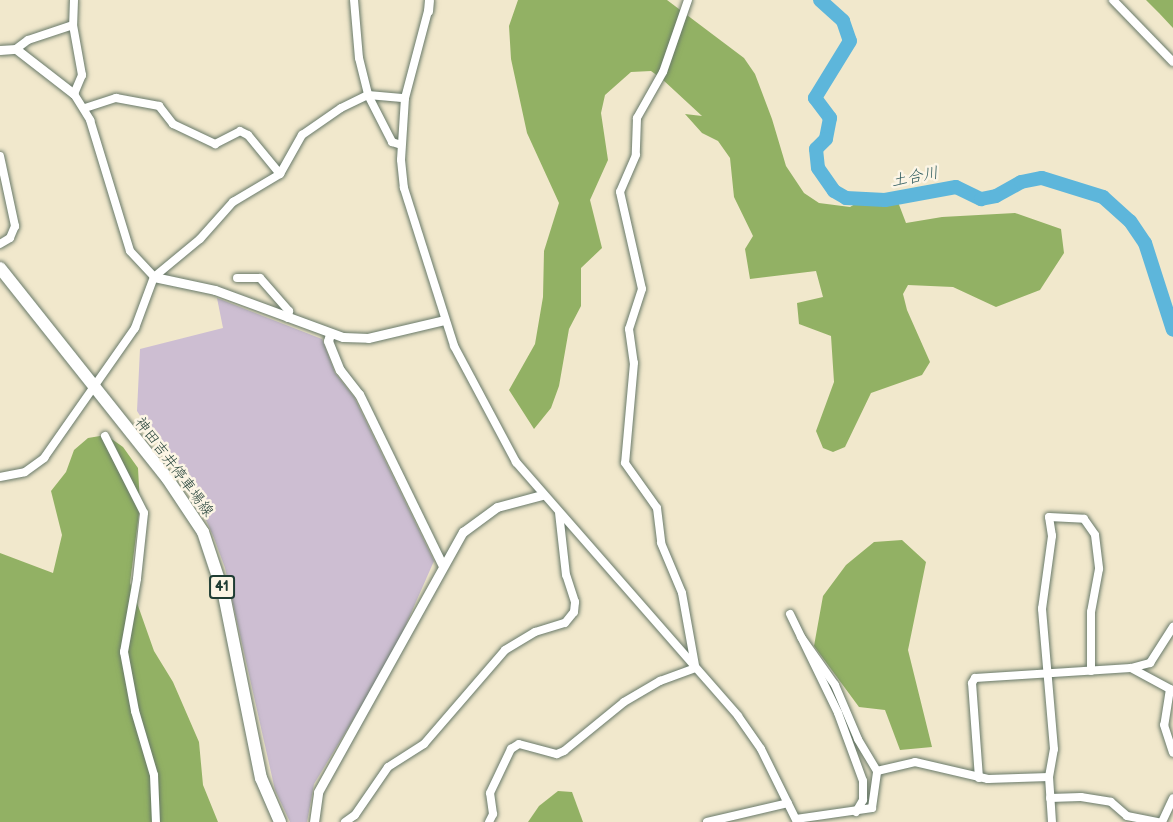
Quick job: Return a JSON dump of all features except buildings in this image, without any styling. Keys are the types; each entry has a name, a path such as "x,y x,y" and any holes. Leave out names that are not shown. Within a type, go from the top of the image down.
{"main road":[{"name":"神田吉井停車場線","path":"0,268 167,478 203,532 224,595 261,778 280,822"}],"street":[{"path":"74,0 72,25 81,55 82,75 74,94"},
{"path":"354,0 359,58 368,96 392,142 402,145"},
{"path":"429,0 405,98 402,145 404,189 444,320 501,435 542,495 752,734 796,821 872,808 877,771 858,739 834,685 801,637"},
{"path":"688,0 663,72 637,118 636,155 620,192 642,289 629,328 634,363 625,463 657,508 661,543 682,593 695,668"},
{"path":"1113,0 1173,62"},
{"path":"0,50 16,49 28,40 72,25"},
{"path":"16,49 74,94 86,108 126,240 141,267 154,277 215,290 330,334 368,338 444,320"},
{"path":"0,477 25,472 44,458 92,385 135,328 154,277 200,239 233,202 280,174 302,135 341,108 368,96 405,98"},
{"path":"86,108 116,98 159,106 173,124 215,144 240,131 280,174"},
{"path":"0,156 15,226 10,238 0,244"},
{"path":"237,278 260,278 289,311 288,318"},
{"path":"330,334 328,341 340,370 360,394 442,564"},
{"path":"105,436 144,513 137,579 124,652 135,711 154,776 156,822"},
{"path":"314,822 318,792 396,657 442,564 463,532 484,513 542,495"},
{"path":"345,822 355,815 388,767 424,744 505,650 535,632 565,623 574,612 575,602 566,575 559,513"},
{"path":"1052,822 1049,777 1054,749 1042,609 1052,536 1049,517 1084,519 1095,535 1099,569 1091,612 1091,671"},
{"path":"790,614 838,713 863,781 863,800 856,812"},
{"path":"979,778 972,683 975,678 1131,668 1150,663 1173,627"},
{"path":"489,822 493,814 490,793 511,749 519,744 557,754 564,751 624,702 695,668"},
{"path":"1131,668 1170,690 1164,725 1173,753"},
{"path":"877,771 915,762 979,778 1049,777"},
{"path":"1050,798 1081,797 1111,802 1127,816 1160,822 1173,798"},
{"path":"707,822 788,803"}],"shaded area":[{"path":"217,298 322,339 335,373 354,397 434,561 393,654 314,784 307,822 290,822 275,790 225,568 214,538 202,511 137,411 140,349 223,328"}],"green space":[{"path":"518,0 667,0 744,58 755,74 786,166 804,193 819,203 850,207 874,193 891,194 898,202 906,223 942,217 1015,213 1061,229 1064,253 1040,290 996,307 953,287 908,285 903,294 907,310 930,362 922,375 871,393 845,447 833,452 823,448 816,431 834,382 831,336 799,324 797,303 823,297 816,271 750,279 745,249 753,236 734,197 730,158 718,141 702,133 685,114 702,116 662,79 651,71 631,72 605,95 601,113 608,160 590,200 602,248 581,268 581,306 569,329 559,386 551,408 534,429 509,390 535,344 543,297 544,251 559,203 527,133 511,59 509,26"},
{"path":"1146,0 1173,0 1173,28 1159,13"},
{"path":"106,435 123,447 138,468 140,505 130,583 154,651 173,682 199,742 203,785 218,822 0,822 0,553 53,573 62,535 51,491 66,472 74,450 88,438"},
{"path":"902,540 926,562 908,650 932,747 900,750 885,710 859,707 814,646 823,596 846,565 874,542"},
{"path":"558,791 572,792 583,822 528,822 539,806"}],"waterway":[{"name":"土合川","path":"820,0 843,21 850,41 815,98 830,118 826,139 816,149 818,168 834,191 846,198 885,200 956,187 981,199 996,196 1021,182 1042,178 1103,197 1130,221 1145,243 1173,330"}]}
